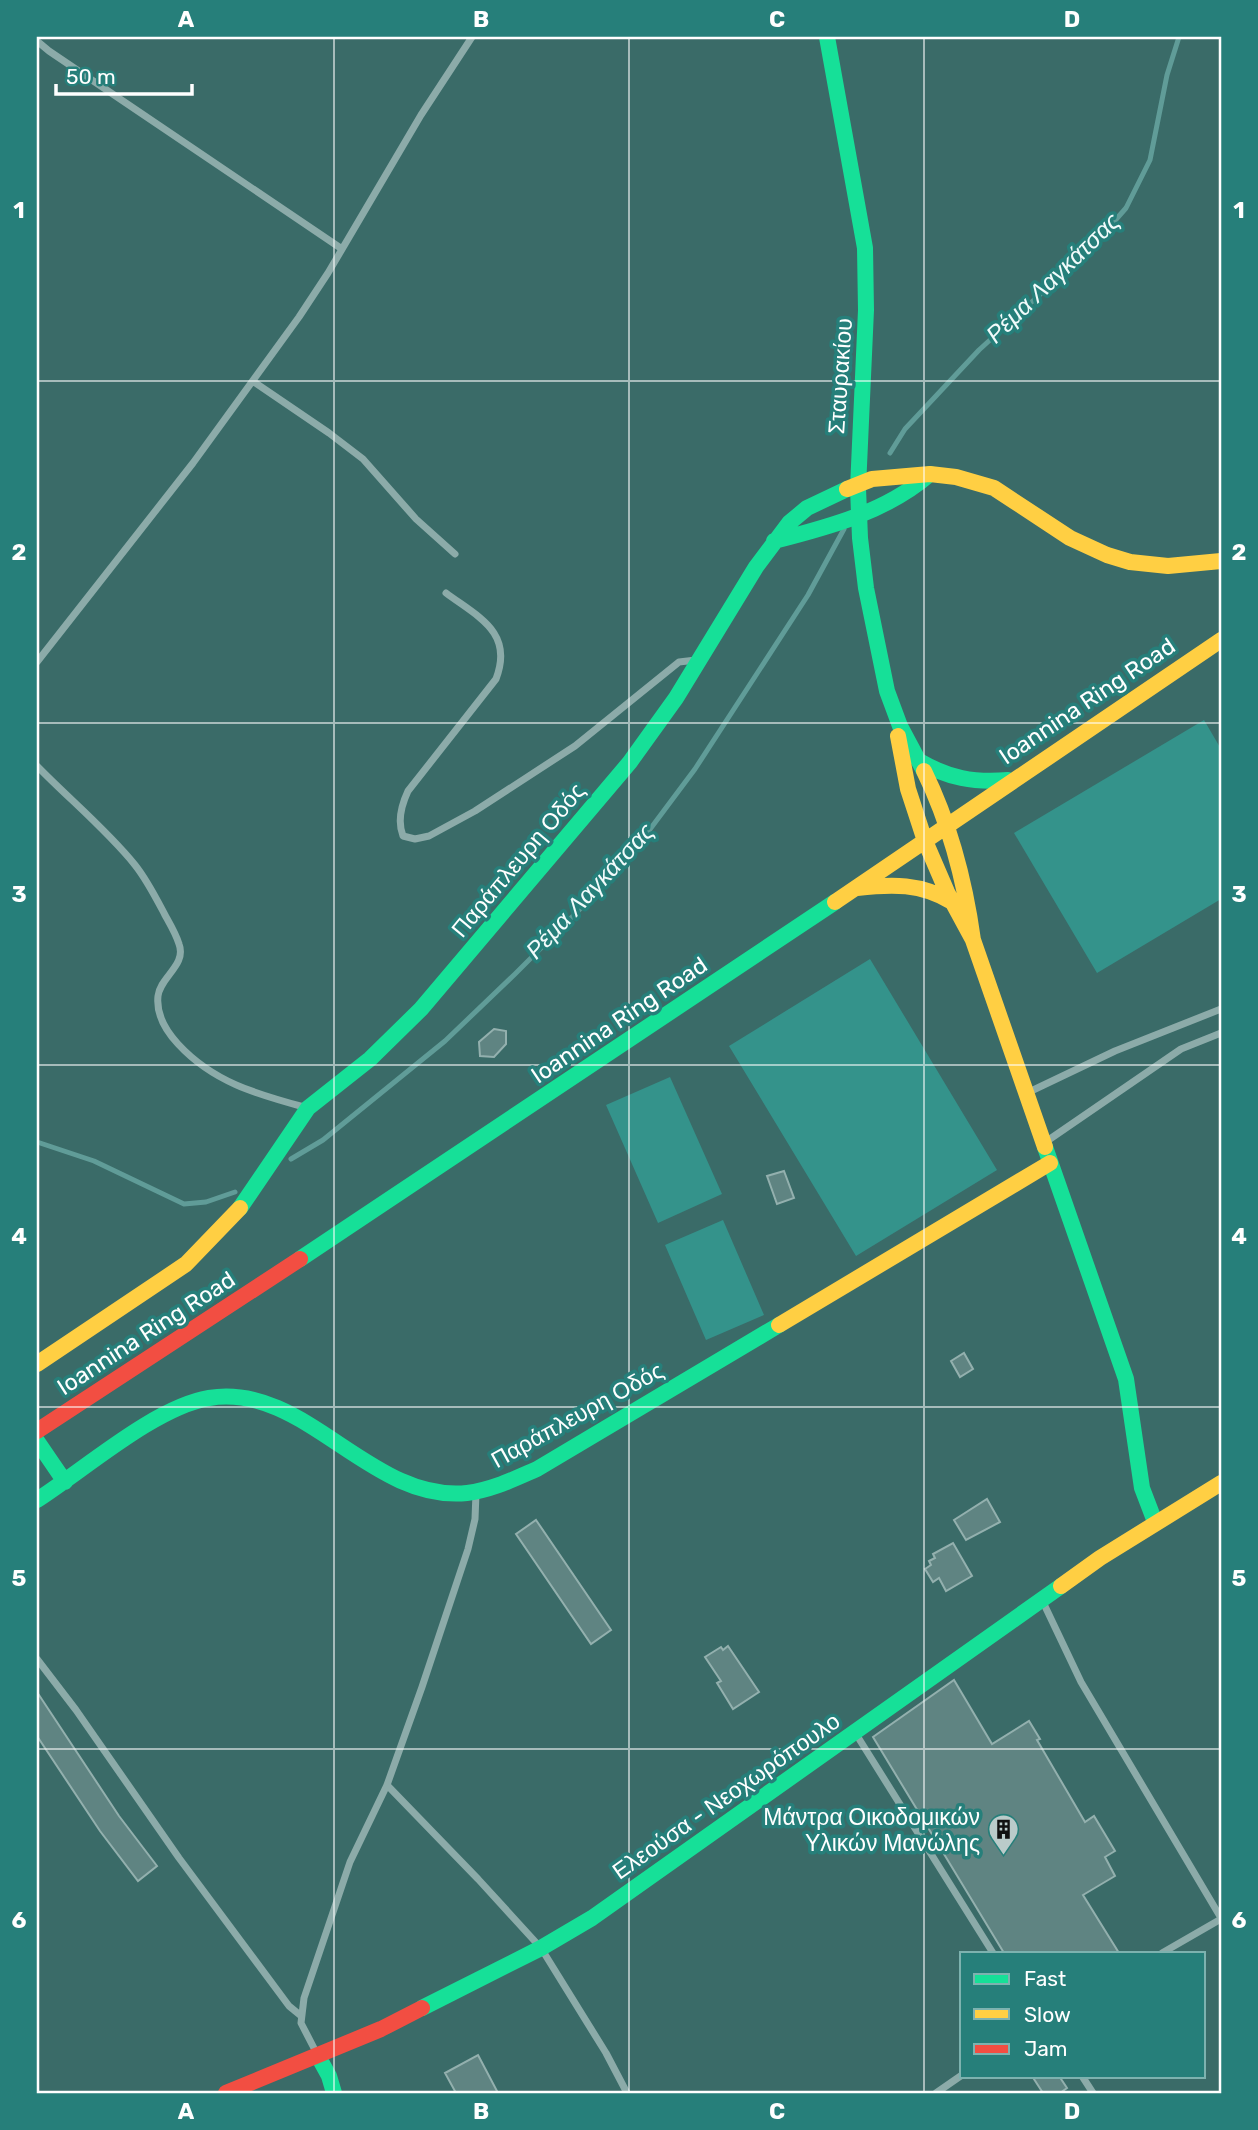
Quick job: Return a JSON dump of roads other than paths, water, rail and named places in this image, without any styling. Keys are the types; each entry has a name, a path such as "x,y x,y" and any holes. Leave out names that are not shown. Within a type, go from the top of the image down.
{"main road":[{"name":"Σταυρακίου","path":"827,37 868,276 858,483 860,551 870,615 896,718"},
{"name":"Παράπλευρη Οδός","path":"37,1364 164,1280 205,1247 242,1206 308,1108 370,1059 421,1009 630,762 671,706 737,596 774,541 789,523 807,508 858,483 887,476 930,474 956,477 994,488 1070,538 1107,555 1130,562 1158,565 1221,561"},
{"path":"774,541 816,530 902,496 930,474"},
{"name":"Ioannina Ring Road","path":"38,1434 578,1076 1010,780 1221,640"},
{"path":"896,718 919,761 946,825 965,887 973,940"},
{"path":"896,718 905,773 925,839 952,902 973,940 1126,1379 1143,1488 1155,1522"},
{"path":"919,761 954,779 971,782 1010,780"},
{"path":"855,888 911,884 925,887 952,902"},
{"name":"Παράπλευρη Οδός","path":"37,1500 166,1414 209,1398 238,1397 256,1400 286,1413 379,1471 410,1487 437,1493 476,1492 500,1486 537,1469 1050,1163"},
{"path":"38,1434 65,1482"},
{"name":"Ελεούσα - Νεοχωρόπουλο","path":"226,2093 381,2029 541,1948 592,1918 1043,1601 1100,1558 1221,1483"},
{"path":"318,2056 329,2076 334,2093"}],"street":[{"path":"37,662 254,382 328,273 421,114 472,37"},
{"path":"37,41 342,249"},
{"path":"254,382 351,448 375,470 416,519 455,554"},
{"path":"446,593 493,630 502,650 502,664 496,679 408,791 401,810 400,828 403,836 410,839 422,838 439,831 556,759 606,723 679,662 688,659 700,661"},
{"path":"37,766 135,864 177,938 181,948 180,957 158,996 162,1018 171,1036 194,1060 216,1076 252,1092 308,1108"},
{"path":"1026,1093 1139,1041 1221,1009"},
{"path":"1043,1144 1181,1049 1221,1033"},
{"path":"318,2056 301,2023 300,2015 350,1862 387,1785 468,1549 475,1520 476,1492"},
{"path":"1043,1601 1081,1682 1221,1919 1164,1952"},
{"path":"37,1659 76,1710 179,1858 289,2006 300,2015"},
{"path":"855,1732 992,1952"},
{"path":"387,1785 541,1948 606,2053 627,2093"},
{"path":"936,2093 960,2076"},
{"path":"1083,2078 1093,2093"}],"waterway":[{"name":"Ρέμα Λαγκάτσας","path":"890,453 905,429 979,350 1091,248 1126,208 1150,160 1167,75 1179,37"},
{"name":"Ρέμα Λαγκάτσας","path":"291,1159 323,1140 445,1041 602,887 633,852 695,769 808,595 844,529"},
{"name":"Ρέμα Λαγκάτσας","path":"37,1142 94,1161 184,1204 206,1202 235,1192"}],"place":[{"name":"Μάντρα Οικοδομικών Υλικών Μανώλης","path":"1003,1857"}]}
